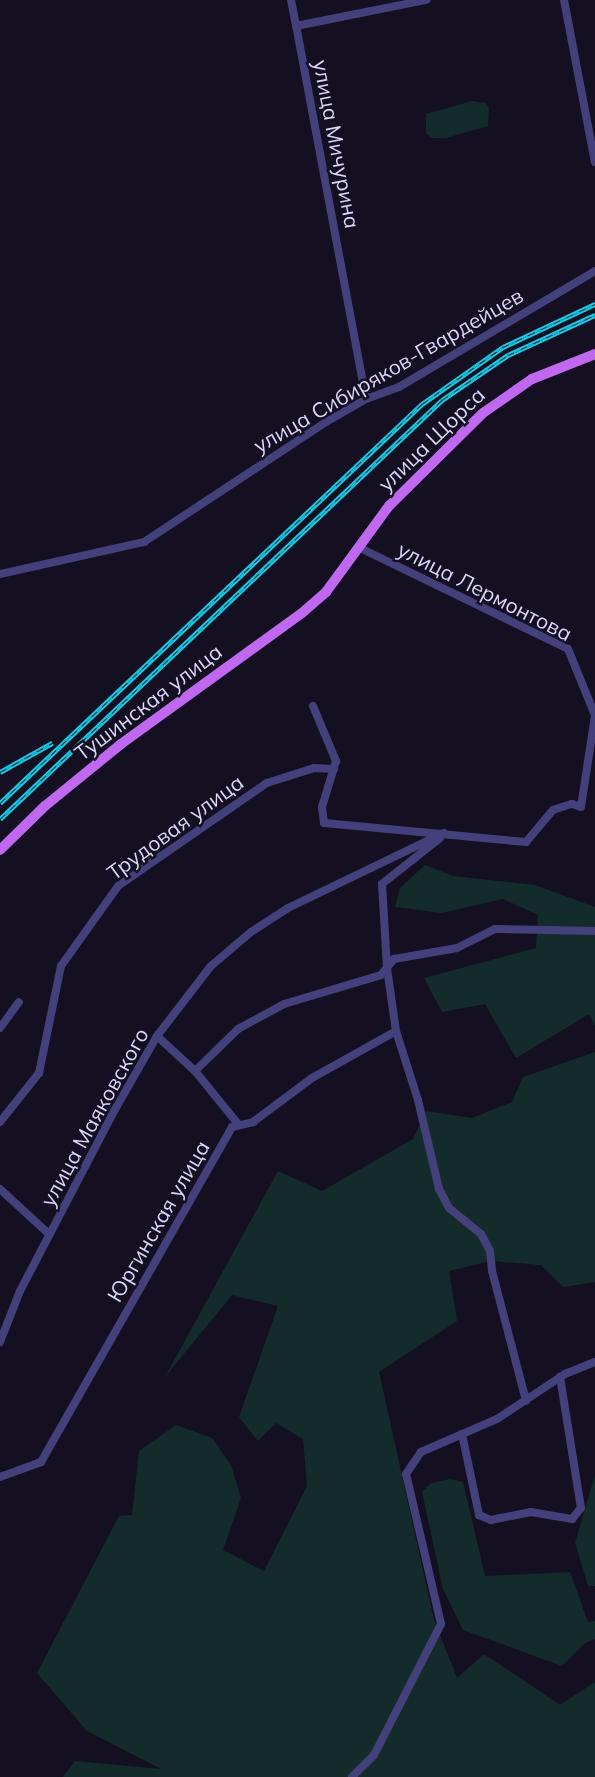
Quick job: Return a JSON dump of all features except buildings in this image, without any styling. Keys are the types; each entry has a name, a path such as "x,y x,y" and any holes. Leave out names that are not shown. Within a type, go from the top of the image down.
{"main road":[{"name":"улица Щорса","path":"326,592 389,506 483,413 532,379 595,354"},
{"name":"Тушинская улица","path":"0,850 45,806 121,744 302,614 326,592"}],"street":[{"name":"улица Мичурина","path":"291,0 366,399"},
{"path":"296,26 426,0"},
{"path":"564,0 595,162"},
{"name":"улица Сибиряков-Гвардейцев","path":"0,574 144,542 366,399 399,387 595,271"},
{"name":"улица Лермонтова","path":"358,547 568,650 595,715"},
{"path":"313,706 335,752 334,769 322,807 324,823 526,842 553,810 572,804 581,807 595,715"},
{"name":"Трудовая улица","path":"0,1122 39,1073 61,966 118,886 267,783 314,768 334,769"},
{"path":"444,833 425,853 387,876 382,884 387,968 396,1031 425,1126 438,1189 449,1208 480,1234 490,1251 492,1271 526,1401"},
{"name":"улица Маяковского","path":"1,1340 20,1291 49,1234 157,1036 211,966 251,932 334,884 444,833"},
{"path":"195,1071 238,1029 284,1004 381,975 394,959 457,948 495,929 595,931"},
{"path":"0,1028 18,1002"},
{"path":"157,1036 195,1071 238,1124 253,1122 312,1078 396,1031"},
{"name":"Юргинская улица","path":"0,1477 41,1462 232,1127 238,1124"},
{"path":"0,1189 49,1234"},
{"path":"352,1777 374,1755 441,1624 406,1474 421,1452 526,1401 560,1377 595,1362"},
{"path":"462,1434 479,1515 491,1521 531,1512 572,1519 581,1508 560,1377"}],"green space":[{"path":"472,101 486,103 489,108 488,126 446,138 432,138 426,133 426,114"},
{"path":"425,865 453,876 535,885 595,907 595,1026 589,1014 516,1058 485,1004 442,1012 424,978 536,948 538,915 503,899 441,913 395,907 400,888"},
{"path":"595,1052 595,1282 563,1287 541,1265 491,1261 449,1271 457,1321 379,1372 434,1620 457,1678 484,1654 560,1705 595,1682 595,1777 63,1777 75,1761 161,1769 87,1731 37,1673 119,1516 132,1515 139,1451 176,1425 212,1438 231,1465 241,1498 223,1550 264,1571 307,1486 303,1439 276,1423 258,1441 239,1417 278,1306 232,1295 165,1377 278,1171 322,1191 413,1139 426,1111 472,1118 512,1102 523,1077"},
{"path":"595,1475 595,1586 588,1586 575,1543"},
{"path":"450,1479 463,1482 485,1576 570,1572 588,1622 595,1621 595,1639 585,1643 562,1666 463,1630 443,1589 422,1492 431,1483"}],"railway":[{"path":"0,803 422,404 503,347 595,304"},
{"path":"0,819 442,400 508,355 595,315"},
{"path":"0,772 52,743"}]}
